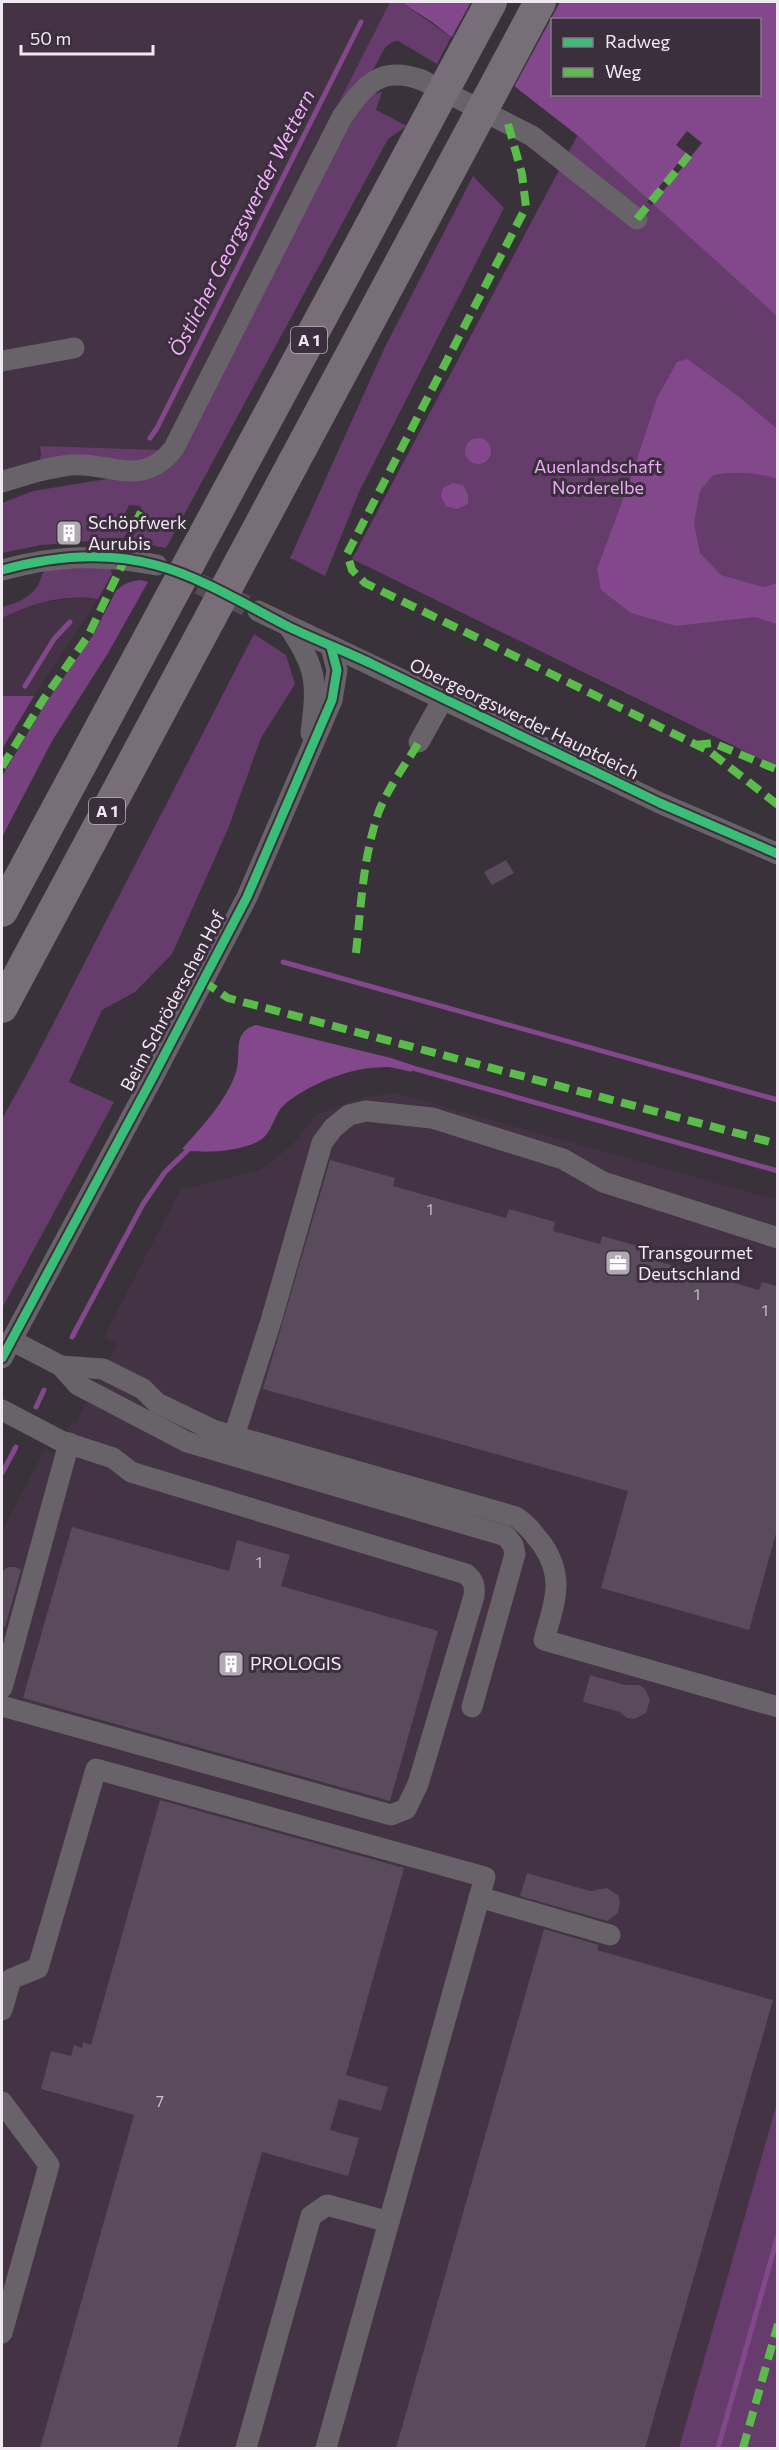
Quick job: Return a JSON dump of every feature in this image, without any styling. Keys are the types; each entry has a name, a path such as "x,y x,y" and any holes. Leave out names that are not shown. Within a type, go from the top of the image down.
{"highway":[{"name":"A 1","path":"2,911 491,2"},
{"name":"A 1","path":"2,1007 540,2"}],"street":[{"path":"2,482 39,470 72,465 136,471 157,463 167,456 174,448 342,117 373,81 392,73 422,80 532,136 637,219"},
{"path":"2,361 74,348"},
{"path":"2,570 50,559 78,557 111,557 157,565"},
{"name":"Obergeorgswerder Hauptdeich","path":"258,611 680,813 777,854"},
{"name":"Beim Schröderschen Hof","path":"289,627 303,647 312,668 315,684 309,752"},
{"name":"Beim Schröderschen Hof","path":"6,1349 247,897 335,691 337,670 331,647"},
{"path":"419,742 443,699"},
{"path":"234,1436 271,1321 322,1143 333,1128 349,1115 366,1111 432,1118 563,1159 603,1182 777,1238"},
{"path":"6,1349 61,1366 103,1369 143,1389 157,1404 199,1425 516,1517 534,1532 555,1568 557,1594 544,1640 777,1707"},
{"path":"61,1366 78,1385 187,1442 506,1536 513,1545 515,1554 472,1707"},
{"path":"2,1410 69,1443 113,1458 131,1472 466,1574 473,1580 474,1596 418,1784 406,1809 391,1815 2,1706"},
{"path":"2,1688 69,1443"},
{"path":"2,2010 6,1978 38,1968 96,1769 485,1878 326,2448"},
{"path":"480,1897 610,1935"},
{"path":"2,2102 49,2165 2,2333"},
{"path":"246,2448 311,2216 327,2205 389,2222"}],"shaded area":[{"path":"2,2 390,2 161,450 40,446 39,460 2,470"},
{"path":"401,2 777,2 777,316 577,135 432,22"},
{"path":"687,359 738,396 777,429 777,479 745,473 713,475 700,491 694,523 700,553 721,575 763,587 777,583 777,624 755,617 676,626 631,613 601,590 597,569 632,475 657,398 677,362"},
{"path":"478,438 487,442 491,451 487,460 478,464 469,460 465,451 469,442"},
{"path":"453,483 463,485 468,495 468,504 457,509 446,506 441,496 443,488"},
{"path":"141,580 148,582 108,653 52,741 2,837 2,776 46,703 92,637 116,591 128,583"},
{"path":"81,597 98,599 34,696 2,696 2,618 31,604"},
{"path":"2,696 34,696 2,749"},
{"path":"256,1025 415,1066 411,1072 389,1067 362,1069 321,1082 285,1104 266,1135 250,1145 201,1152 182,1149 213,1113 226,1093 238,1065 240,1038 248,1028"},
{"path":"395,1093 777,1200 777,2131 687,2448 2,2448 2,1531 45,1449 55,1454 71,1423 75,1423 117,1344 104,1337 180,1190 261,1170 291,1146 317,1114 364,1097"}],"green space":[{"path":"390,2 401,2 451,37 437,64 398,41 389,44 372,71 356,86 169,446 155,460 2,481 2,470 39,460 40,446 162,450"},
{"name":"Auenlandschaft Norderelbe","path":"777,2 777,767 352,559 598,96 761,96 761,19"},
{"path":"382,92 376,110 407,126 388,139 166,548 131,541 145,513 140,506 129,505 123,517 132,521 123,540 74,542 81,533 66,522 56,533 68,543 41,545 2,553 2,503 33,491 161,470 348,119 370,95"},
{"path":"473,176 504,208 359,492 325,576 290,558 385,347"},
{"path":"110,567 112,574 98,599 73,598 48,601 2,618 2,607 16,603 30,595 46,569"},
{"path":"254,634 286,655 295,684 261,738 228,829 172,954 135,992 102,1010 69,1082 114,1102 2,1308 2,1119"},
{"path":"777,2103 777,2448 679,2448"}],"pier":[{"path":"471,2 560,2 513,89 450,40"},
{"path":"687,131 702,143 651,206 647,202 686,153 676,145"}],"building":[{"path":"506,860 514,873 492,885 484,872"},
{"path":"330,1160 395,1178 393,1186 506,1218 509,1209 555,1222 553,1231 600,1244 602,1236 648,1249 646,1258 759,1290 762,1282 777,1286 777,1530 749,1630 601,1588 628,1491 263,1389"},
{"name":"PROLOGIS","path":"72,1527 229,1571 237,1540 290,1555 281,1586 438,1631 390,1801 23,1698"},
{"path":"8,1567 21,1570 5,1627 2,1626 2,1571"},
{"path":"590,1675 625,1685 639,1685 645,1689 650,1700 646,1713 634,1719 627,1718 620,1712 583,1702"},
{"path":"160,1800 404,1868 346,2075 388,2087 381,2111 339,2099 330,2130 359,2138 348,2176 262,2152 177,2448 40,2448 134,2115 41,2089 51,2051 71,2056 74,2045 82,2048 83,2042 91,2045"},
{"path":"527,1873 590,1891 607,1888 618,1895 620,1901 618,1913 607,1921 520,1896"},
{"path":"544,1929 599,1945 597,1950 773,2000 645,2448 396,2448"}],"waterway":[{"name":"Östlicher Georgswerder Wettern","path":"150,438 361,22"},
{"path":"25,686 54,639 70,622"},
{"path":"283,962 778,1100"},
{"path":"409,1067 778,1171"},
{"path":"72,1337 143,1204 165,1172 191,1147"},
{"path":"36,1407 44,1390"},
{"path":"2,1473 16,1447"},
{"path":"718,2448 778,2235"}],"tunnel":[{"path":"171,571 258,611"}],"marked path":[{"path":"508,124 522,174 526,207 347,554 352,570 365,583 709,751 778,805"},
{"path":"637,219 689,155"},
{"path":"135,524 141,512"},
{"path":"2,767 43,700 88,636 125,559"},
{"path":"356,953 363,881 369,846 379,811 419,742"},
{"path":"696,745 713,743 778,770"},
{"path":"203,981 228,998 778,1144"},
{"path":"743,2448 778,2324"}],"cycle path":[{"path":"2,570 40,561 98,557 137,561 189,576 289,627 372,664 660,803 778,854"},
{"path":"2,1358 247,897 332,700 337,670 331,647"}],"place":[{"name":"Schöpfwerk Aurubis","path":"69,533"},
{"name":"Transgourmet Deutschland","path":"618,1263"},
{"name":"PROLOGIS","path":"231,1664"}]}
